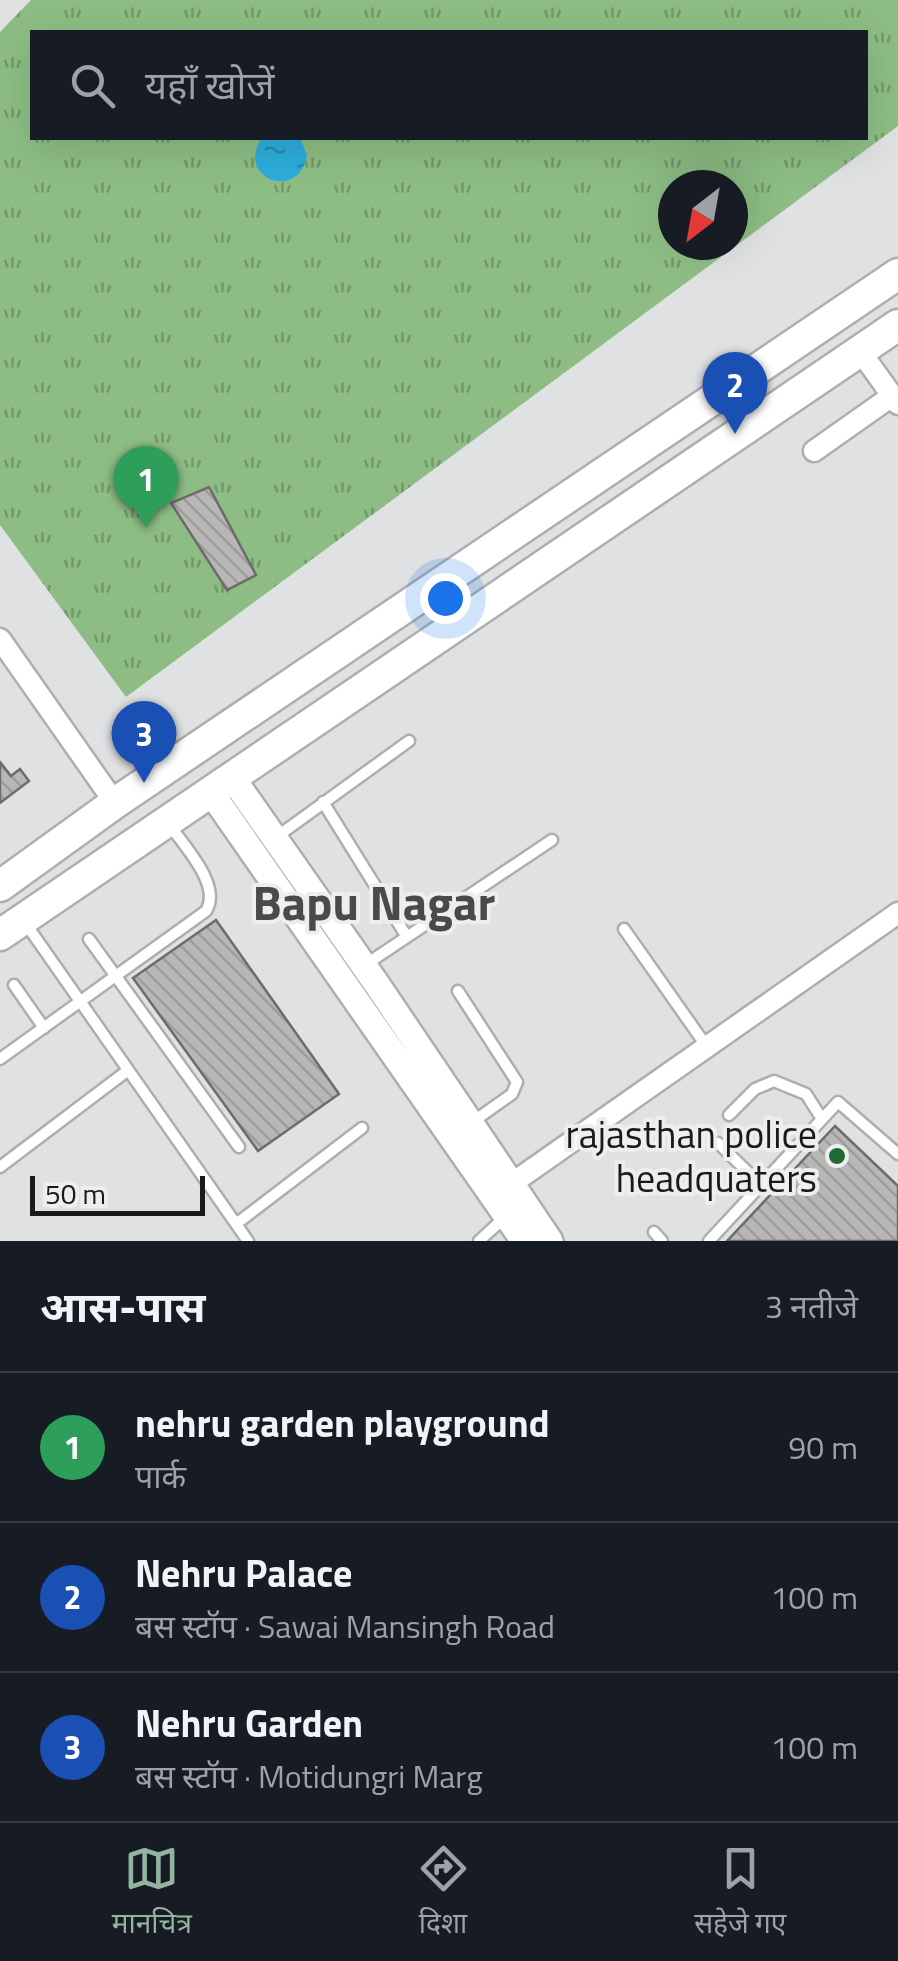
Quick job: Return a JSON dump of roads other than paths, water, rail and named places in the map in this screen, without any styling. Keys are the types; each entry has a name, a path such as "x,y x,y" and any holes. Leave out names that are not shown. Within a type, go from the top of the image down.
{"main road":[{"path":"1,882 898,274"},
{"path":"11,927 898,326"}],"street":[{"path":"814,451 895,400 860,351"},
{"path":"0,639 115,802"},
{"path":"220,784 274,839 550,1241"},
{"path":"220,784 524,1241"},
{"path":"511,1184 898,914"}],"lane":[{"path":"274,839 410,741"},
{"path":"323,802 407,937"},
{"path":"0,1059 206,911 212,901 210,888 167,820"},
{"path":"364,966 552,840"},
{"path":"11,927 78,1003 248,1241"},
{"path":"624,929 708,1048"},
{"path":"89,939 239,1148"},
{"path":"14,984 44,1028"},
{"path":"458,990 518,1082 512,1094 470,1124"},
{"path":"0,1168 127,1072"},
{"path":"729,1115 755,1089 774,1081 806,1094 822,1118"},
{"path":"709,1241 838,1102 898,1154"},
{"path":"236,1224 362,1128"},
{"path":"718,1143 761,1185"},
{"path":"479,1241 507,1215"}],"water":[{"path":"261,140 301,140 307,155 302,170 282,181 262,174 256,164"}],"place":[{"name":"Nehru Palace","path":"735,434"},
{"name":"nehru garden playground","path":"146,528"},
{"name":"Nehru Garden","path":"144,783"},
{"name":"rajasthan police headquaters","path":"837,1156"}],"district":[{"name":"Bapu Nagar","path":"374,902"}]}
